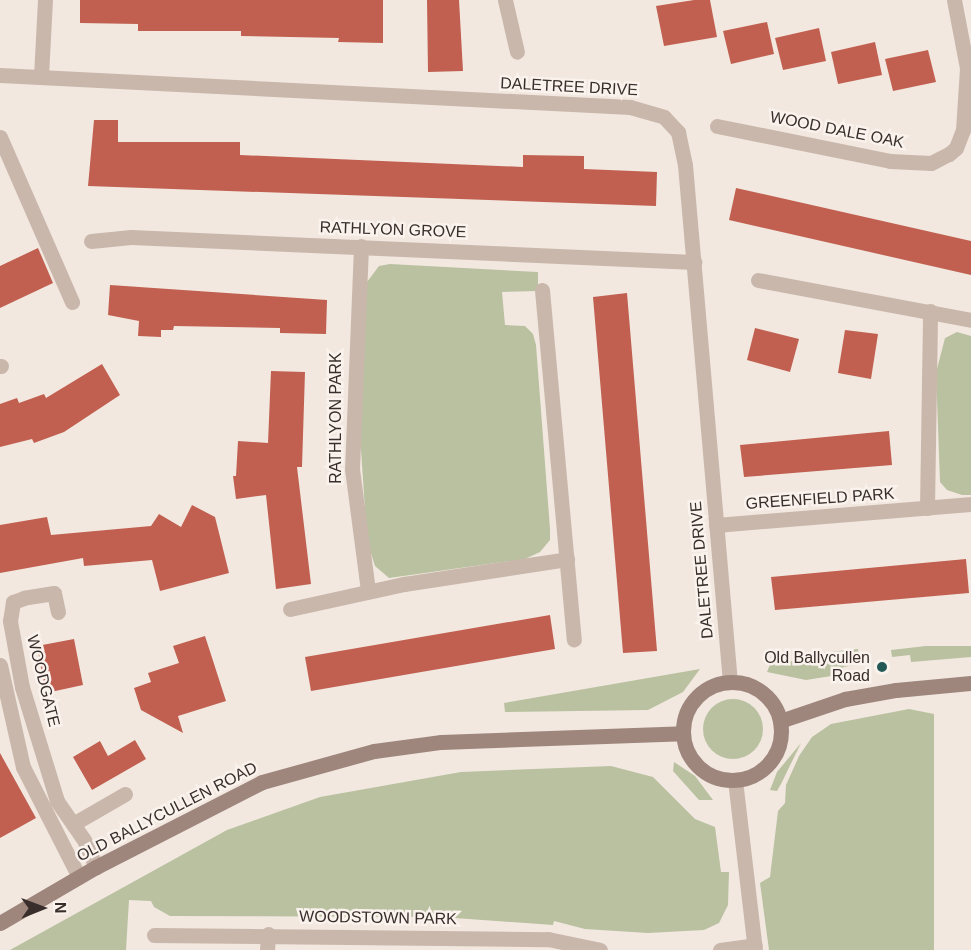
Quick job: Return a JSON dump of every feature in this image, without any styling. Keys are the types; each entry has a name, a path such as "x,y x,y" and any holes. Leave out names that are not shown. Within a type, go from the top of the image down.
{"street":[{"path":"41,76 45,0"},
{"path":"505,0 518,52"},
{"name":"WOOD DALE OAK","path":"717,126 890,161 931,163 949,154 956,148 963,130 967,68 954,0"},
{"name":"DALETREE DRIVE","path":"0,75 644,108 671,123 682,144 730,682"},
{"path":"0,137 72,302"},
{"name":"RATHLYON GROVE","path":"91,241 131,237 694,262"},
{"name":"RATHLYON PARK","path":"361,246 351,469 368,590"},
{"path":"758,280 971,320"},
{"path":"542,290 574,640"},
{"path":"927,508 930,311"},
{"name":"GREENFIELD PARK","path":"716,525 971,504"},
{"path":"290,609 368,590 567,559"},
{"name":"WOODGATE","path":"58,612 54,593 24,598 12,602 10,621 22,687 57,801 73,824 96,867"},
{"path":"0,665 22,767 79,877"},
{"path":"730,682 753,686 765,694 780,721 776,754 752,776 735,780 720,778 700,767 686,749 683,734 689,706 698,695 710,687 730,682"},
{"path":"780,721 845,699 971,683"},
{"name":"OLD BALLYCULLEN ROAD","path":"0,923 96,867 262,782 374,751 441,742 683,734"},
{"path":"720,950 755,948 735,780"},
{"path":"73,824 125,794"},
{"name":"WOODSTOWN PARK","path":"154,935 268,942 548,939 600,950"}],"green space":[{"path":"390,264 538,272 538,291 502,292 505,325 525,326 533,334 536,345 550,529 550,540 540,552 525,559 389,578 375,566 367,541 360,434 367,282 379,266"},
{"path":"957,332 971,336 971,495 962,495 947,490 940,482 936,373 945,338"},
{"path":"926,646 971,646 971,657 911,662 910,655 892,657 891,650"},
{"path":"858,649 860,664 843,667 844,674 806,680 767,672 771,662 799,661 800,655"},
{"path":"700,669 683,692 648,710 505,712 504,703"},
{"path":"727,699 739,699 755,707 761,717 763,729 761,741 755,751 739,759 727,759 711,751 703,735 703,723 711,707"},
{"path":"909,709 934,714 934,950 769,950 760,883 770,877 778,811 785,803 786,785 799,756 812,737 831,724"},
{"path":"801,743 777,791 770,790 777,772"},
{"path":"674,762 695,776 713,800 699,800 673,771"},
{"path":"611,766 653,777 695,819 715,827 721,872 729,872 728,905 719,923 704,930 648,933 585,929 554,921 553,925 441,917 170,916 154,907 151,901 129,900 126,950 10,950 227,830 320,797 461,772"}],"building":[{"path":"80,0 383,0 383,43 338,42 339,38 241,36 241,31 138,31 138,24 80,23"},
{"path":"427,0 459,0 463,71 428,72"},
{"path":"710,0 717,37 664,46 656,6"},
{"path":"767,22 774,54 731,64 723,31"},
{"path":"819,28 826,61 783,70 775,38"},
{"path":"875,42 882,75 838,84 831,52"},
{"path":"928,50 936,82 893,91 885,59"},
{"path":"94,120 118,120 118,142 240,142 240,155 523,167 523,155 584,156 584,169 657,172 656,206 88,186"},
{"path":"736,188 971,241 971,275 729,220"},
{"path":"38,248 53,283 0,308 0,266"},
{"path":"110,285 327,300 326,334 280,333 280,328 174,326 173,330 161,330 161,337 138,336 139,321 108,315"},
{"path":"627,293 657,651 623,653 593,297"},
{"path":"755,328 799,339 790,372 747,360"},
{"path":"845,330 878,334 871,379 838,373"},
{"path":"102,364 120,395 64,432 34,443 32,439 0,447 0,404 17,398 19,403 44,394 46,398"},
{"path":"271,371 305,372 302,467 297,467 311,584 276,589 266,495 236,499 233,476 236,476 238,441 268,443"},
{"path":"889,431 892,465 744,477 740,445"},
{"path":"192,505 215,517 229,573 160,591 152,560 84,566 83,558 0,573 0,525 47,517 51,535 151,526 159,514 181,527"},
{"path":"966,559 969,593 775,610 771,577"},
{"path":"550,615 555,649 311,691 305,657"},
{"path":"205,636 226,701 178,716 183,733 141,710 134,688 151,682 148,673 179,663 173,646"},
{"path":"74,639 83,685 46,693 37,646"},
{"path":"135,740 146,759 92,790 73,757 100,741 108,756"},
{"path":"0,753 36,818 0,838"}],"place":[{"name":"Old Ballycullen Road","path":"882,667"}]}
